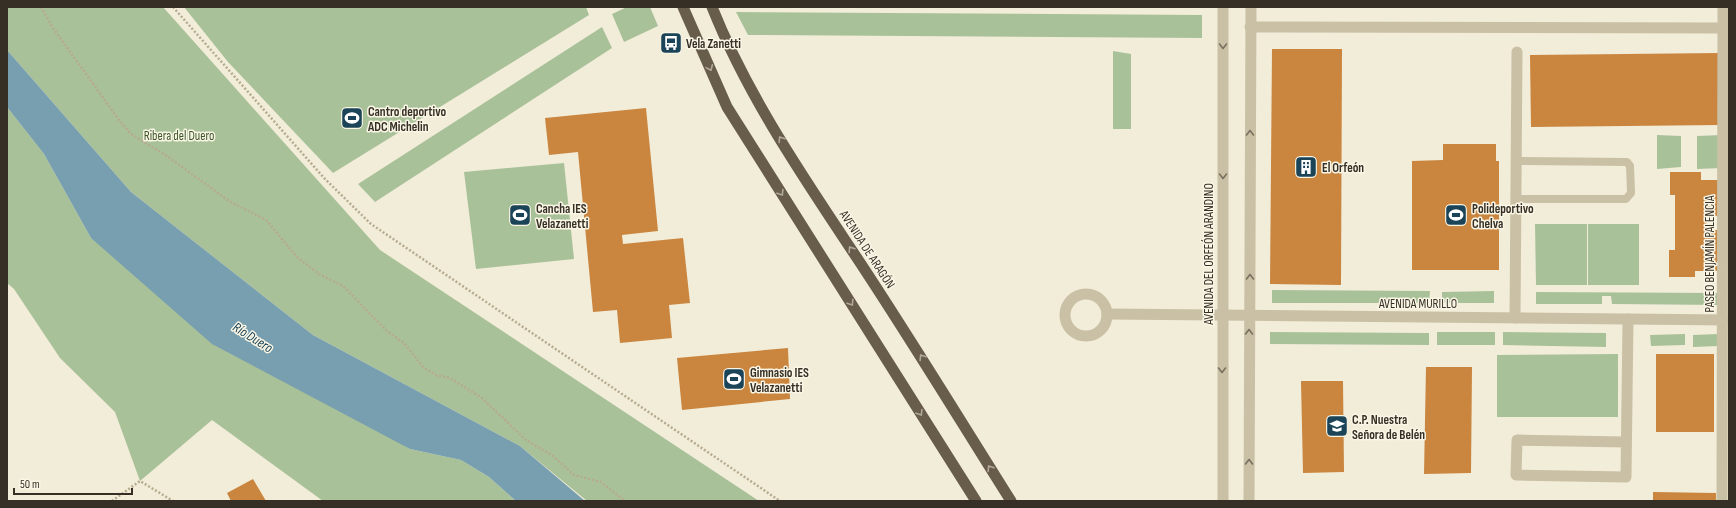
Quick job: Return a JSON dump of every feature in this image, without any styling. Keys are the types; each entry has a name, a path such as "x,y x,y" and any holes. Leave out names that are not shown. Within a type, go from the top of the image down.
{"highway":[{"path":"683,7 727,107 976,501"},
{"name":"AVENIDA DE ARAGÓN","path":"712,7 751,91 808,183 919,352 1011,501"}],"street":[{"name":"AVENIDA DEL ORFEÓN ARANDINO","path":"1223,7 1223,501"},
{"path":"1249,501 1250,7"},
{"name":"PASEO BENJAMÍN PALENCIA","path":"1722,501 1726,320 1726,28 1723,7"},
{"path":"1250,27 1726,28"},
{"path":"1515,318 1518,52"},
{"name":"AVENIDA MURILLO","path":"1107,314 1222,317 1726,320"},
{"path":"1626,442 1517,440 1516,475 1626,477 1628,319"}],"lane":[{"path":"1516,161 1627,162 1630,166 1631,193 1626,199 1516,199"}],"path":[{"path":"41,7 53,28 119,120 132,134 167,156 229,201 266,220 298,258 319,274 343,286 387,331 404,343 424,368 436,374 450,378 482,398 526,440 554,456 574,474 601,482 625,501"},
{"path":"172,7 325,179 371,224 780,501"},
{"path":"112,501 140,481 173,501"}],"green space":[{"name":"Ribera del Duero","path":"7,7 163,7 380,250 759,501 587,501 520,446 313,335 131,192 7,50"},
{"name":"Cantro deportivo ADC Michelin","path":"184,7 586,7 589,15 333,173 228,62"},
{"path":"627,7 650,7 658,26 624,42 612,14"},
{"path":"736,12 1202,15 1202,38 748,35"},
{"path":"602,27 612,48 375,202 358,184"},
{"path":"1113,51 1131,54 1131,129 1113,129"},
{"path":"7,107 44,154 91,238 410,449 461,460 489,477 516,501 323,501 212,420 140,481 115,412 60,358 14,289 7,283"},
{"path":"1657,135 1681,136 1681,167 1657,169"},
{"path":"1722,135 1722,168 1697,169 1697,136"},
{"name":"Cancha IES Velazanetti","path":"564,163 574,259 476,269 464,172"},
{"path":"1535,224 1587,224 1587,285 1536,285"},
{"path":"1588,224 1639,224 1639,285 1588,285"},
{"path":"1272,290 1430,291 1429,303 1272,303"},
{"path":"1494,291 1494,303 1442,303 1442,292"},
{"path":"1536,292 1721,293 1721,305 1612,304 1611,296 1602,296 1602,304 1536,304"},
{"path":"1270,332 1429,333 1429,345 1270,344"},
{"path":"1437,332 1495,332 1495,345 1437,345"},
{"path":"1503,332 1606,333 1606,347 1503,345"},
{"path":"1685,334 1685,345 1651,346 1650,335"},
{"path":"1718,334 1718,346 1693,347 1693,335"},
{"path":"1618,354 1618,417 1497,417 1497,355"}],"water":[{"name":"Río Duero","path":"7,50 131,192 313,335 520,446 585,501 516,501 489,477 461,460 410,449 212,344 91,238 44,154 7,107"}],"building":[{"name":"El Orfeón","path":"1272,49 1342,49 1341,285 1270,284"},
{"path":"1720,53 1720,125 1531,127 1530,55"},
{"path":"646,108 658,231 622,235 623,244 683,238 690,303 669,305 672,338 620,343 617,310 593,312 578,152 549,155 545,118"},
{"name":"Polideportivo Chelva","path":"1443,144 1496,144 1496,161 1499,161 1499,270 1412,270 1412,161 1443,160"},
{"path":"1670,172 1701,172 1701,180 1720,180 1720,216 1707,216 1706,230 1720,230 1720,271 1695,271 1695,277 1669,277 1669,250 1675,250 1675,195 1670,195"},
{"name":"Gimnasio IES Velazanetti","path":"788,348 790,399 682,410 677,358"},
{"path":"1656,354 1714,354 1714,432 1656,432"},
{"path":"1426,367 1472,367 1471,473 1424,474"},
{"path":"1301,381 1343,381 1344,472 1303,473"},
{"path":"253,479 266,501 231,501 227,493"},
{"path":"1653,492 1716,493 1716,501 1653,501"}],"place":[{"name":"Vela Zanetti","path":"671,43"},
{"name":"Cantro deportivo ADC Michelin","path":"352,118"},
{"name":"El Orfeón","path":"1306,167"},
{"name":"Cancha IES Velazanetti","path":"520,215"},
{"name":"Polideportivo Chelva","path":"1456,215"},
{"name":"Gimnasio IES Velazanetti","path":"734,379"},
{"name":"C.P. Nuestra Señora de Belén","path":"1337,426"}]}
